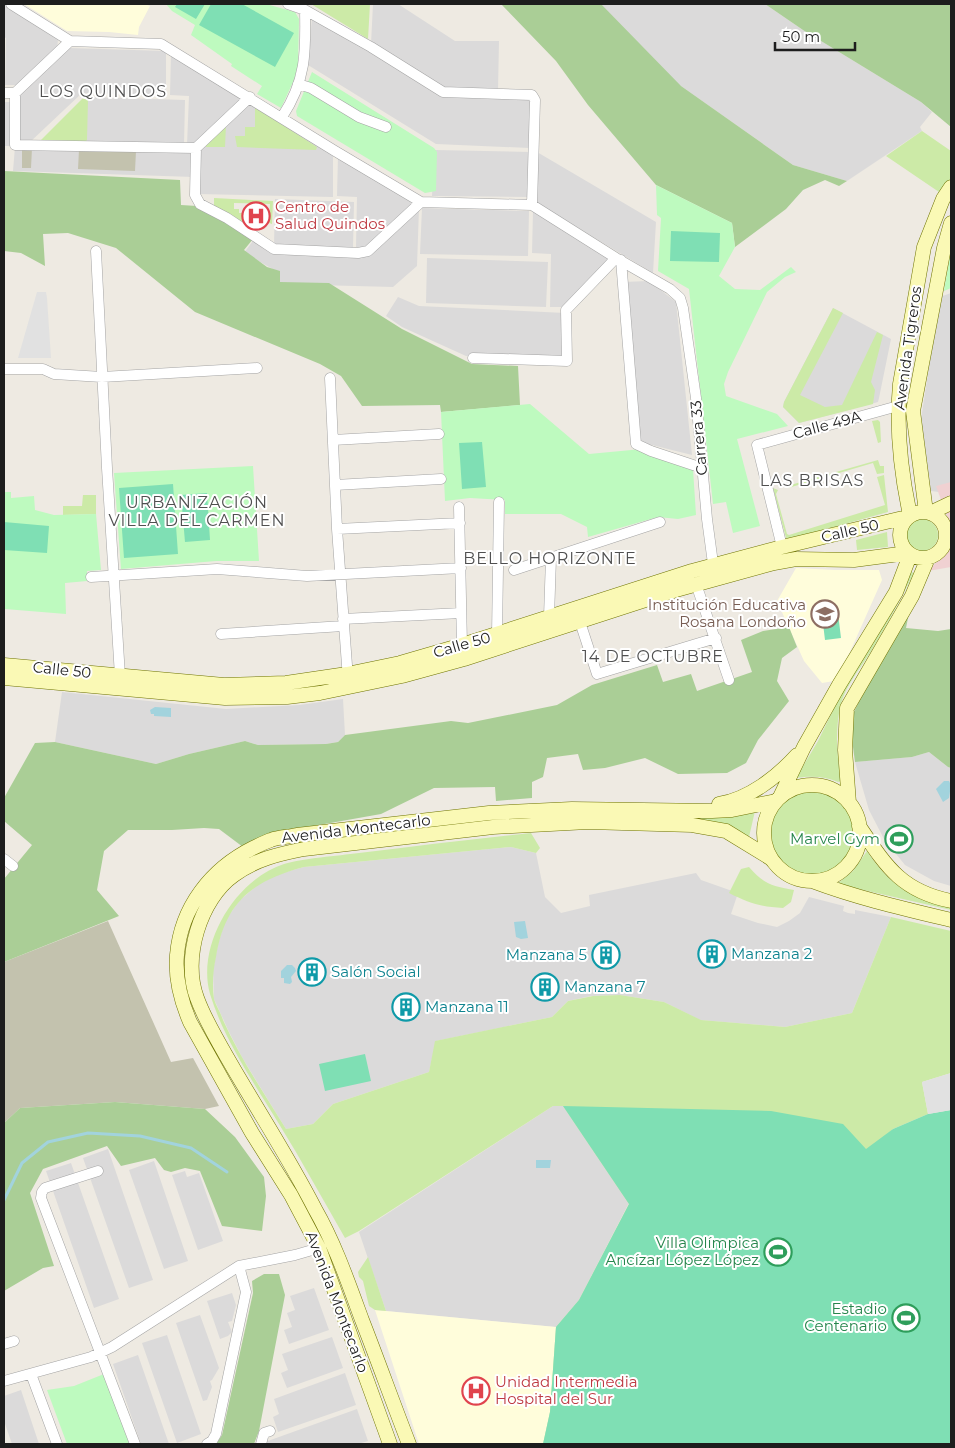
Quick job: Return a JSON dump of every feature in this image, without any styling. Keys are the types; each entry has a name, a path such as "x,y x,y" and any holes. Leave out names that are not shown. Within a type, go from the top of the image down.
{"main road":[{"name":"Avenida Tigreros","path":"908,516 898,406 900,384 924,247 943,199 951,187"},
{"path":"928,512 913,410 942,258 951,223"},
{"path":"951,503 928,512 908,516 900,529 899,537 902,546 909,554 919,558 951,555"},
{"path":"849,803 845,750 847,708 912,596 930,557 943,546 946,532 939,518 928,512"},
{"name":"Calle 50","path":"6,682 225,698 287,697 348,681 549,617 719,571 908,516"},
{"name":"Calle 50","path":"775,554 796,559 854,560 909,554"},
{"path":"909,554 896,592 804,747 778,799 767,815 764,837 770,858 788,875 951,920"},
{"path":"884,556 897,558 903,566 904,572"},
{"name":"Calle 50","path":"10,666 224,685 348,681 402,676 464,659 696,584 719,571"},
{"path":"6,682 10,666"},
{"path":"659,810 697,808 726,803 747,795 763,785 804,747"},
{"path":"778,799 795,788 813,785 839,793 856,814 859,826 858,844 850,861 837,874 812,881"},
{"name":"Avenida Montecarlo","path":"390,1444 319,1248 291,1195 252,1134 190,1022 183,1005 177,980 176,955 188,911 197,894 215,873 231,860 271,840 351,828 489,813 572,809 732,810 778,799"},
{"name":"Avenida Montecarlo","path":"408,1444 339,1257 316,1209 218,1042 196,997 192,976 192,954 201,919 211,902 233,876 251,864 274,855 304,849 493,828 588,822 692,825 726,831 770,858"},
{"path":"859,826 880,857 894,873 918,891 931,897 951,901"}],"street":[{"path":"11,4 70,41 161,44 421,202 532,205 618,259"},
{"path":"288,4 305,10 443,92 532,95 535,100 532,205"},
{"path":"282,117 290,105 305,59 305,10"},
{"path":"4,93 15,93 70,41"},
{"path":"298,84 310,88 358,117 386,126"},
{"path":"15,93 15,146 196,148 250,98"},
{"path":"196,148 195,195 200,204 226,218 274,249 358,253 368,251 421,202"},
{"path":"96,251 120,676"},
{"path":"473,358 567,361 566,310 618,259"},
{"path":"618,259 636,444 702,468"},
{"name":"Carrera 33","path":"618,259 670,289 680,298 696,398 702,468 719,571"},
{"path":"4,369 44,369 54,374 102,377 257,368"},
{"path":"330,378 337,529 348,681"},
{"name":"Calle 49A","path":"775,554 756,445 898,406"},
{"path":"333,440 439,434"},
{"path":"335,485 441,479"},
{"path":"497,635 499,502"},
{"path":"459,507 462,645"},
{"path":"514,570 660,522"},
{"path":"337,529 460,523"},
{"path":"549,617 551,558"},
{"path":"91,577 217,569 307,576 460,568"},
{"path":"696,584 729,680"},
{"path":"221,634 461,613"},
{"path":"580,622 597,674 716,638"},
{"path":"4,859 13,866"},
{"path":"98,1171 45,1188 41,1198 136,1444"},
{"path":"4,1381 91,1357 102,1352 239,1266 319,1248"},
{"path":"207,1444 212,1441 216,1434 246,1292 239,1266"},
{"path":"31,1374 57,1444"},
{"path":"261,1444 264,1433 270,1431"}],"shaded area":[{"path":"4,4 58,40 57,49 17,85 5,85 6,38 4,37"},
{"path":"24,4 145,4 150,6 139,27 138,35 67,31"},
{"path":"373,4 398,4 455,41 499,41 498,90 447,89 371,44"},
{"path":"600,4 765,4 803,30 921,102 932,112 920,127 922,131 847,181 793,165 678,84"},
{"path":"312,17 442,95 530,97 529,148 436,144 308,65"},
{"path":"69,48 166,51 166,95 82,93 29,143 17,143 17,96"},
{"path":"171,54 244,98 197,145 187,145 189,96 170,95"},
{"path":"91,97 185,100 184,145 82,144 85,99"},
{"path":"249,100 333,153 333,197 197,194 198,149"},
{"path":"4,102 11,102 10,146 4,146"},
{"path":"15,147 195,150 194,177 13,171"},
{"path":"22,148 32,148 31,168 22,168"},
{"path":"79,150 136,151 135,171 78,169"},
{"path":"434,150 530,152 529,197 432,196"},
{"path":"537,152 656,222 653,273 535,202"},
{"path":"338,156 414,204 368,247 356,247 357,197 337,196"},
{"path":"275,199 354,202 353,248 274,246"},
{"path":"419,208 417,266 393,287 280,284 278,272 244,253 255,238 274,251 371,254"},
{"path":"422,208 529,211 528,256 420,254"},
{"path":"533,211 610,259 563,307 550,307 551,254 532,253"},
{"path":"427,258 548,262 546,307 426,303"},
{"path":"649,281 676,302 692,455 640,442 623,282"},
{"path":"37,292 46,292 51,358 18,358"},
{"path":"951,293 951,488 939,492 931,491 921,419 940,297"},
{"path":"398,297 419,306 565,313 564,359 466,356 402,327 386,316"},
{"path":"833,308 891,339 878,402 799,423 783,407 784,402"},
{"path":"951,482 951,527 936,486"},
{"path":"951,542 951,567 928,571 950,548"},
{"name":"Institución Educativa Rosana Londoño","path":"796,568 879,570 882,580 841,672 834,681 822,683 804,661 777,601"},
{"path":"62,692 226,709 299,705 343,699 345,735 338,742 326,744 258,745 245,741 156,764 55,742"},
{"path":"929,752 951,768 951,886 934,881 905,865 884,839 869,810 855,762 912,757"},
{"path":"511,847 536,853 545,897 561,913 590,906 589,895 696,873 701,880 738,893 731,914 758,923 777,927 789,921 800,913 809,897 844,906 843,911 848,913 855,914 855,910 891,917 852,1013 785,1027 700,1020 664,1002 620,995 591,996 568,1001 552,1017 436,1041 429,1072 333,1104 313,1124 286,1129 243,1059 214,999 213,970 218,944 225,921 239,901 261,882 282,873 304,867"},
{"path":"108,921 171,1062 193,1058 219,1106 205,1109 115,1102 20,1108 4,1123 4,962"},
{"path":"951,1073 951,1110 928,1114 922,1082"},
{"path":"553,1106 563,1106 629,1203 579,1300 556,1327 386,1311 359,1232"},
{"path":"108,1149 153,1280 129,1288 83,1158"},
{"path":"154,1161 188,1261 164,1269 129,1170"},
{"path":"71,1163 119,1299 94,1308 46,1171"},
{"path":"185,1171 187,1177 199,1173 223,1241 198,1250 172,1175"},
{"path":"314,1288 329,1330 289,1344 284,1330 292,1327 287,1313 295,1310 290,1296"},
{"path":"232,1293 236,1305 232,1321 228,1322 232,1332 220,1339 207,1301"},
{"name":"Unidad Intermedia Hospital del Sur","path":"375,1310 556,1327 550,1412 543,1444 419,1444"},
{"path":"200,1315 219,1368 210,1381 212,1387 207,1400 203,1401 176,1323"},
{"path":"167,1335 201,1434 177,1443 142,1343"},
{"path":"332,1337 343,1368 287,1388 281,1373 288,1370 282,1354"},
{"path":"138,1355 169,1444 141,1444 113,1364"},
{"path":"345,1373 356,1405 278,1432 273,1417 279,1414 274,1399"},
{"path":"21,1390 39,1444 12,1444 4,1421 4,1396"},
{"path":"357,1409 368,1441 358,1444 266,1444 265,1442"}],"green space":[{"path":"166,4 266,4 295,12 299,19 298,67 281,108 257,94 262,86 231,66 232,64 191,35 195,25 172,11"},
{"path":"177,4 205,4 196,19 175,7"},
{"path":"211,4 242,4 294,33 275,67 199,25"},
{"path":"311,4 370,4 368,39"},
{"path":"501,4 601,4 681,86 793,165 847,181 839,186 825,180 803,190 786,209 735,247 732,223 656,185 588,105 556,61"},
{"path":"765,4 951,4 951,127 921,102 803,30"},
{"path":"312,72 434,148 437,152 436,191 425,193 297,116 296,111"},
{"path":"84,97 88,97 87,140 85,142 39,142"},
{"path":"255,107 317,147 316,150 237,147 235,136 245,136 245,127 255,127"},
{"path":"226,125 225,147 206,147 206,144"},
{"path":"922,131 951,151 951,180 939,192 886,156"},
{"path":"4,171 180,180 181,205 197,206 253,239 244,250 267,267 280,271 280,282 329,283 402,329 472,364 518,366 520,405 441,412 440,405 362,406 341,376 320,364 195,312 116,248 68,233 43,234 45,266 21,253 4,251"},
{"path":"656,185 732,223 735,247 719,276 735,289 760,290 791,267 796,272 785,277 767,292 724,384 726,396 777,414 788,426 737,439 760,526 733,533 726,502 713,504 689,289 658,271 661,218 657,215"},
{"path":"214,198 273,201 272,224 269,223 270,204 234,203 234,209 239,209 239,213 243,213 243,219 249,224 248,226 214,206"},
{"path":"671,231 720,233 719,262 670,261"},
{"path":"951,250 951,288 944,291 944,290"},
{"path":"833,308 843,313 800,395 825,407 842,405 877,332 883,335 871,382 875,390 873,404 799,423 783,407 784,402"},
{"path":"530,404 589,454 642,449 693,469 696,515 678,519 658,517 588,537 587,527 561,514 505,514 505,500 470,498 445,501 441,412"},
{"path":"878,420 880,422 881,442 878,443 872,421"},
{"path":"482,442 486,487 462,489 459,443"},
{"path":"878,460 880,466 884,466 884,473 877,474 873,463 788,488 787,486"},
{"path":"253,466 259,561 216,561 121,569 114,473"},
{"path":"884,475 888,512 791,539 786,538 773,488 778,490 776,494 787,534 789,535 885,505 877,477"},
{"path":"173,484 178,554 124,558 119,488"},
{"path":"4,492 11,492 11,498 34,496 35,510 54,515 96,514 101,570 87,571 87,581 65,583 66,614 5,609"},
{"path":"207,493 210,540 185,542 181,495"},
{"path":"83,495 96,495 96,514 63,515 63,506 82,506"},
{"path":"922,519 928,520 933,524 937,529 937,541 933,546 928,550 922,551 916,550 911,546 907,541 906,535 907,529 911,524 916,520"},
{"path":"4,522 49,526 47,553 4,550"},
{"path":"887,532 888,547 857,550 856,540"},
{"path":"911,572 914,573 842,700 838,717 837,735 841,781 817,777 796,778 818,741 844,688"},
{"path":"837,605 841,638 825,640 821,607"},
{"path":"909,613 906,628 938,631 951,629 951,768 929,752 912,757 855,762 851,732 853,714 865,689"},
{"path":"789,627 797,647 782,658 777,681 789,701 758,740 746,763 727,773 678,774 645,758 605,768 583,770 578,754 547,758 543,777 532,782 532,798 496,801 495,787 434,788 381,814 274,833 243,847 219,829 128,830 104,851 97,890 119,916 4,962 4,879 32,845 4,821 4,798 35,743 55,742 156,764 245,741 258,745 326,744 338,742 345,735 451,721 468,723 557,705 592,685 657,665 663,682 691,674 697,691 752,672 741,640 763,631"},
{"path":"812,792 828,795 841,804 850,817 853,833 850,849 841,862 828,871 812,874 796,871 783,862 774,849 771,833 774,817 783,804 796,795"},
{"path":"755,811 749,837 686,819 737,816"},
{"path":"531,833 540,848 536,853 511,847 304,867 270,879 256,887 234,908 220,938 214,967 214,999 237,1048 286,1129 313,1124 333,1104 429,1072 435,1041 552,1017 568,1001 593,996 620,995 664,1002 701,1020 785,1027 852,1013 891,917 951,931 951,1073 922,1082 928,1114 893,1129 543,1444 550,1412 556,1327 579,1300 629,1204 563,1106 553,1106 359,1231 345,1238 296,1152 231,1045 210,994 207,975 209,955 215,935 224,916 250,884 266,872 284,864 321,857"},
{"path":"867,851 875,863 893,882 913,895 951,907 951,910 837,884 853,871"},
{"path":"749,867 768,883 794,890 791,902 783,908 768,907 749,902 729,893 741,869"},
{"path":"365,1054 371,1081 325,1091 319,1064"},
{"path":"115,1102 205,1109 235,1137 264,1177 266,1196 262,1231 222,1226 200,1171 185,1168 171,1172 164,1170 155,1158 121,1166 107,1146 43,1169 30,1193 54,1266 43,1268 4,1291 4,1123 20,1108"},
{"name":"Villa Olímpica Ancízar López López","path":"563,1106 771,1111 843,1124 866,1149 893,1129 928,1114 951,1110 951,1444 543,1444 550,1412 556,1327 579,1300 629,1204"},
{"path":"368,1257 386,1311 375,1310 369,1306 363,1281 359,1277 358,1272"},
{"path":"264,1274 279,1274 285,1295 259,1431 254,1444 216,1444 222,1435 253,1293 252,1281"},
{"path":"104,1374 132,1444 67,1444 47,1390 74,1386"}],"water":[{"path":"155,707 171,708 171,717 154,716 150,710"},
{"path":"944,781 949,781 951,785 949,798 943,802 936,789"},
{"path":"525,921 528,938 521,939 516,937 514,922"},
{"path":"287,965 292,965 296,971 291,977 292,982 290,984 284,983 284,978 281,978 281,971"},
{"path":"536,1160 551,1160 550,1168 536,1168"}],"waterway":[{"path":"4,1200 22,1163 48,1142 88,1133 140,1136 191,1148 227,1172"}],"place":[{"name":"Centro de Salud Quindos","path":"256,216"},
{"name":"Institución Educativa Rosana Londoño","path":"825,614"},
{"name":"Marvel Gym","path":"899,839"},
{"name":"Manzana 2","path":"712,954"},
{"name":"Manzana 5","path":"606,955"},
{"name":"Salón Social","path":"312,972"},
{"name":"Manzana 7","path":"545,987"},
{"name":"Manzana 11","path":"406,1007"},
{"name":"Villa Olímpica Ancízar López López","path":"778,1252"},
{"name":"Estadio Centenario","path":"906,1318"},
{"name":"Unidad Intermedia Hospital del Sur","path":"476,1391"}],"district":[{"name":"LOS QUINDOS","path":"103,91"},
{"name":"LAS BRISAS","path":"812,480"},
{"name":"URBANIZACIÓN VILLA DEL CARMEN","path":"197,511"},
{"name":"BELLO HORIZONTE","path":"550,558"},
{"name":"14 DE OCTUBRE","path":"653,656"}]}
